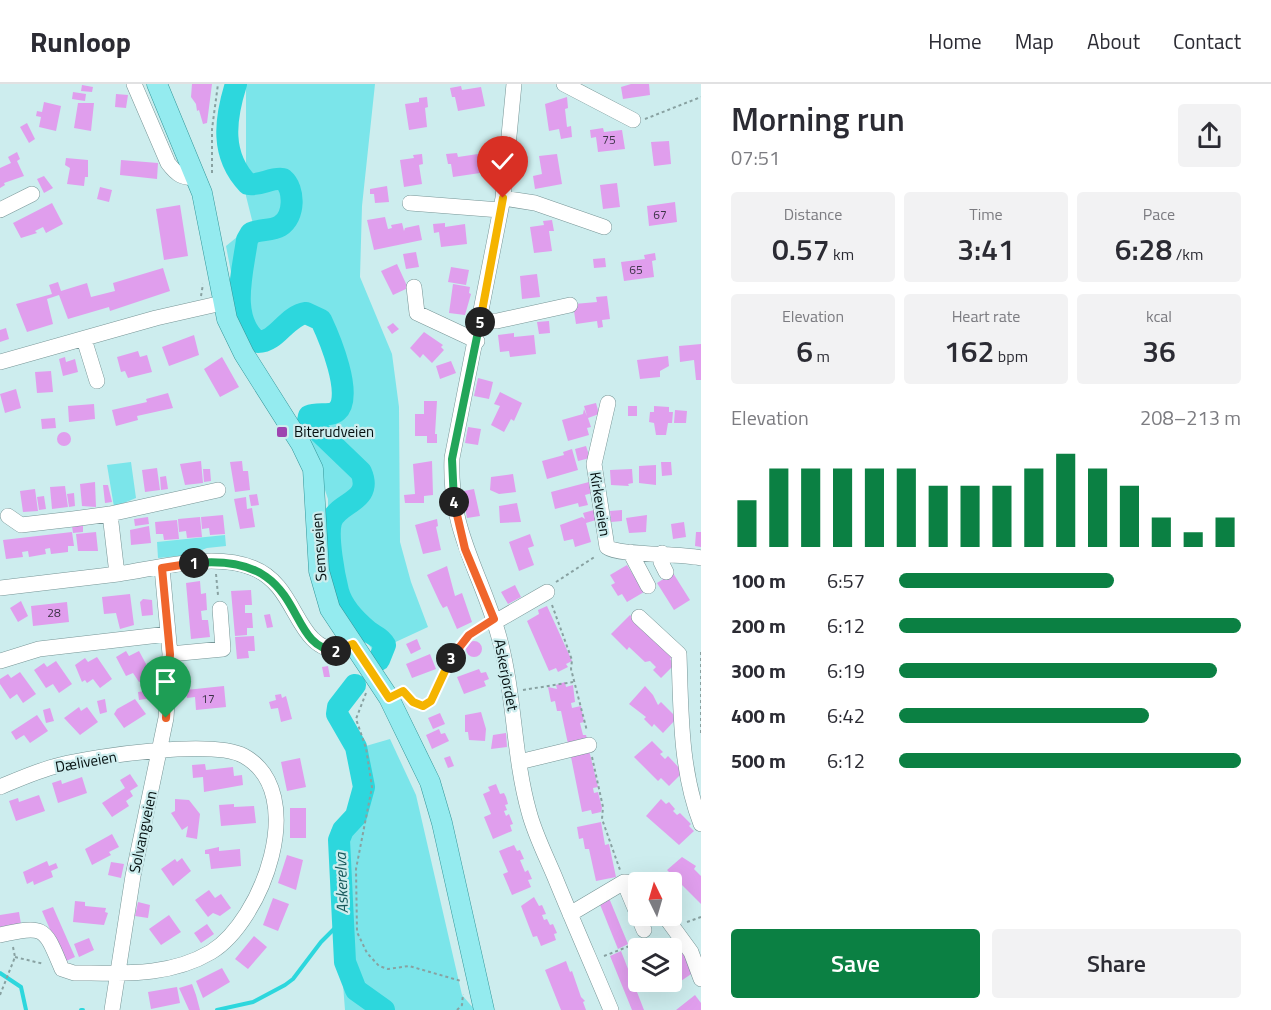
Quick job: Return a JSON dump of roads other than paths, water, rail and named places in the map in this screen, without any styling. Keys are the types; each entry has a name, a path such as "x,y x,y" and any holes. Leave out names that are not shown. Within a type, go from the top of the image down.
{"main road":[{"name":"Semsveien","path":"157,84 205,180 222,303 244,354 308,457 316,482 316,541 322,588 330,609 389,698 409,735 436,801 483,1010"}],"street":[{"path":"134,84 168,163 175,173 186,178 205,180"},
{"name":"Askerjordet","path":"514,84 501,204 477,341 456,435 451,484 465,549 494,621 511,692 519,762 529,813 612,1010"},
{"path":"564,84 633,120"},
{"path":"0,210 32,194"},
{"path":"410,203 535,203 604,227"},
{"path":"414,287 415,309 421,316 477,341"},
{"path":"0,362 156,318 222,303"},
{"path":"480,321 497,321 570,305"},
{"path":"84,339 97,381"},
{"name":"Kirkeveien","path":"608,403 594,464 594,477 607,547 614,552 662,553 701,558"},
{"path":"8,516 21,525 110,514 218,490"},
{"path":"110,514 117,574"},
{"path":"630,552 648,586"},
{"path":"662,553 661,561 666,572"},
{"path":"0,588 215,562 243,564 267,576 286,596 306,633 319,647 341,651 353,644"},
{"name":"Solvangveien","path":"112,1010 133,876 160,752 169,698 170,654 162,568"},
{"path":"494,621 547,592"},
{"path":"170,654 223,649 220,609"},
{"path":"639,617 680,654 682,742 694,805 701,824"},
{"path":"0,661 39,649 168,634"},
{"path":"519,762 589,745"},
{"name":"Dæliveien","path":"0,787 59,765 160,752 222,749 232,751 252,762 259,769 272,794 276,823 273,849 254,905 227,940 191,962 151,973 74,973 62,969 47,934 36,929 5,934"},
{"path":"570,914 628,885"},
{"path":"643,926 644,930"},
{"path":"672,926 691,952 701,979"}],"waterway":[{"name":"Askerelva","path":"236,84 229,110 227,136 233,161 248,184 283,179 290,189 292,203 285,222 273,229 251,233 247,240 240,294 243,321 258,342 271,338 293,319 306,313 321,320 329,339 342,380 342,403 334,413 312,415 309,416 308,421 361,472 364,482 359,496 340,510 331,522 330,546 340,597 359,623 385,645 379,660"},
{"name":"Askerelva","path":"355,685 338,707 337,714 356,747 364,787 356,816 343,830 339,840 345,962 356,990 384,1010"},
{"path":"217,1010 253,1002 285,985 293,979 321,942 342,921"},
{"path":"0,973 21,987 26,1010"}],"place":[{"name":"Biterudveien","path":"282,432"}]}
